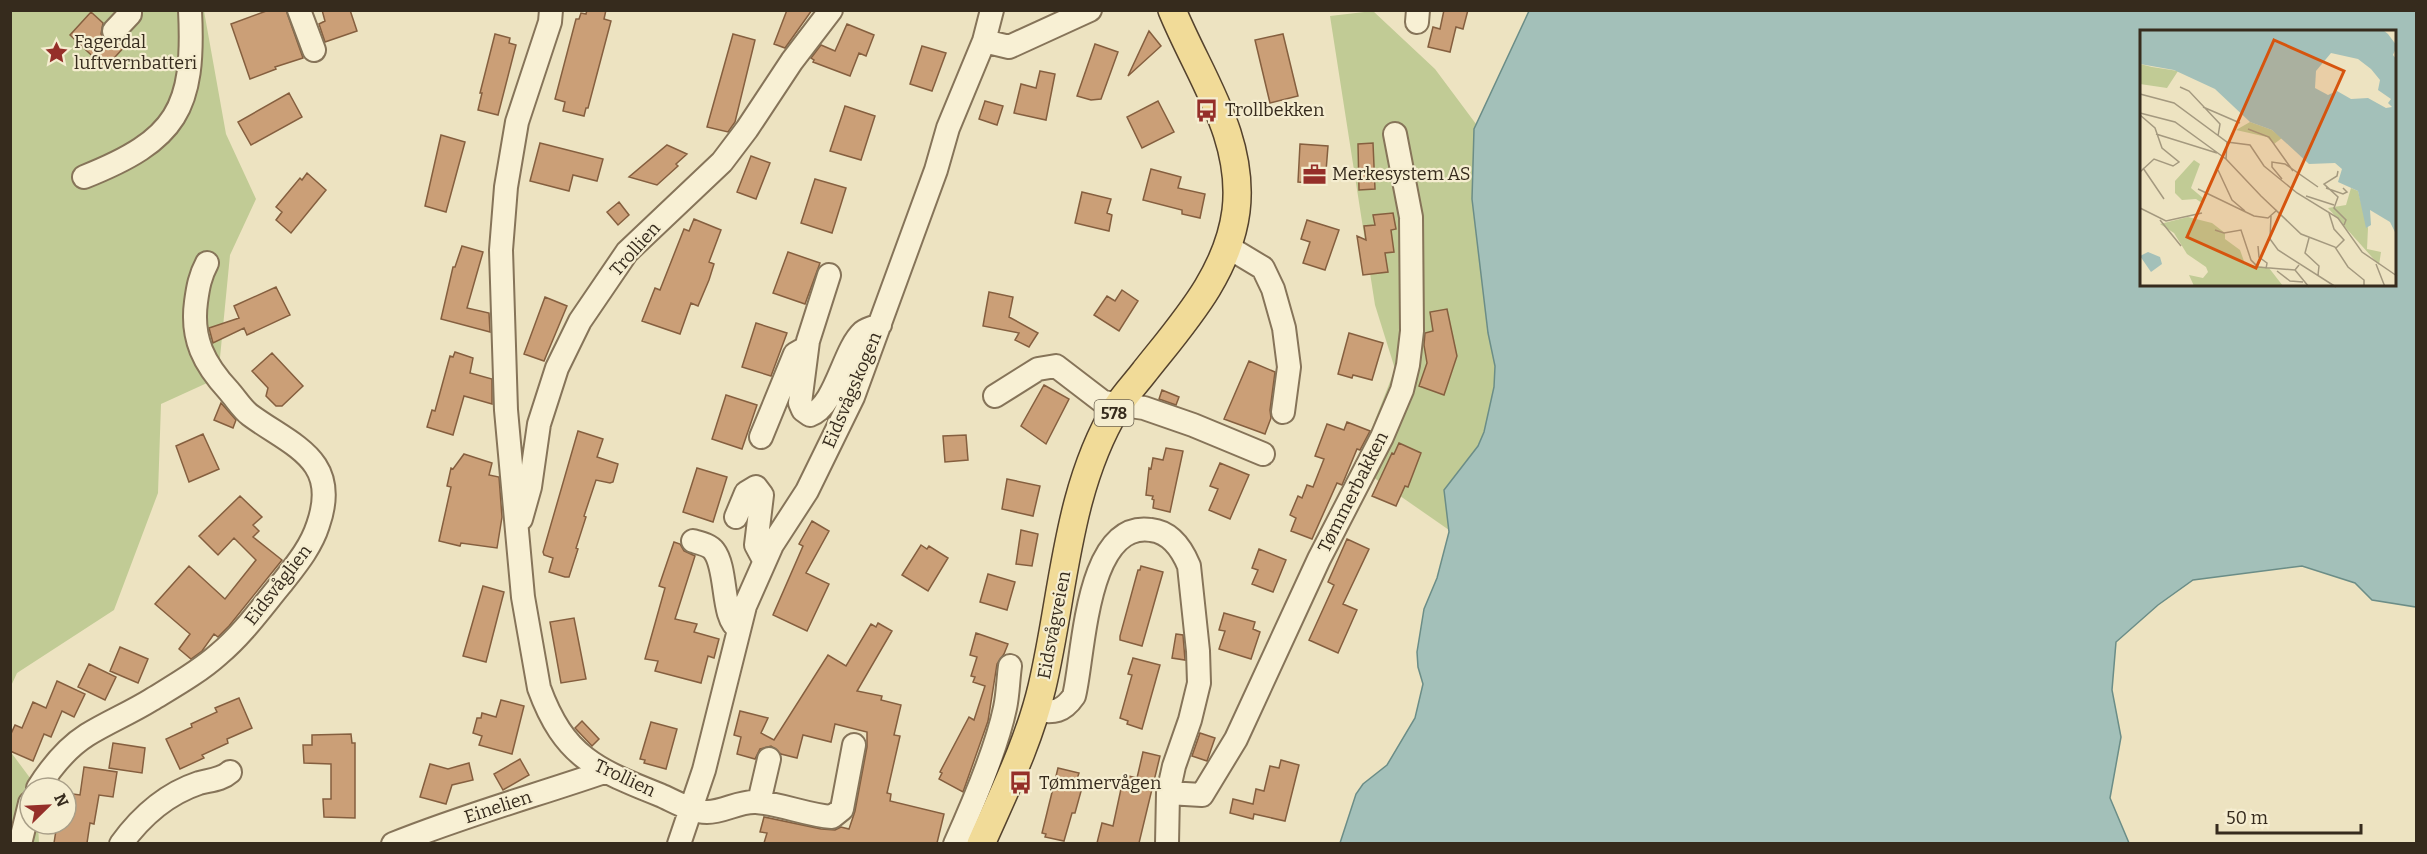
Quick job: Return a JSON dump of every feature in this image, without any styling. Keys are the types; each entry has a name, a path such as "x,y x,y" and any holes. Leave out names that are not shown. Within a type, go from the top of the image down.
{"main road":[{"name":"Eidsvågveien","path":"981,843 1025,744 1036,710 1081,494 1098,445 1119,405 1197,305 1209,286 1227,246 1236,211 1237,191 1231,145 1214,99 1172,10"}],"street":[{"path":"114,32 130,14 130,10"},
{"path":"84,177 111,166 142,148 158,135 179,111 190,70 190,10"},
{"path":"299,10 314,50"},
{"name":"Trollien","path":"551,10 550,22 517,122 503,220 501,280 506,410 523,597 541,694 569,743 604,772 692,808"},
{"name":"Trollien","path":"518,530 530,487 534,446 542,415 562,357 580,321 627,252 722,162 792,61 831,10"},
{"name":"Eidsvågskogen","path":"679,843 704,770 745,606 771,545 811,483 853,397 936,170 948,128 984,40 992,10"},
{"path":"984,40 1009,47 1090,10"},
{"name":"Tømmerbakken","path":"1168,793 1202,795 1236,740 1313,570 1361,482 1399,398 1408,365 1412,331 1411,217 1395,134"},
{"path":"1227,246 1258,263 1263,268 1273,289 1284,328 1289,367 1283,412"},
{"name":"Eidsvåglien","path":"47,776 85,736 156,698 219,654 260,611 296,565 313,540 323,511 323,489 317,467 306,453 287,438 248,414 207,366 196,338 194,324 200,277 207,263"},
{"path":"829,275 807,350 800,403 803,411 810,414 816,412 825,402 863,333 880,324"},
{"path":"761,437 795,354 807,350"},
{"path":"995,396 1038,369 1056,366 1098,399 1154,411 1263,454"},
{"path":"736,517 746,493 756,487 762,495 756,545 764,560"},
{"path":"1036,710 1056,712 1068,705 1074,696 1090,596 1107,555 1125,536 1132,533 1147,529 1165,534 1175,542 1189,566 1199,666 1196,699 1173,766 1168,793 1167,843"},
{"path":"693,541 709,547 718,558 731,621 739,629"},
{"path":"955,843 979,788 1001,725 1006,706 1010,666"},
{"path":"692,808 708,812 738,803 759,802 832,817 842,809 854,745"},
{"path":"759,802 769,759"},
{"path":"121,843 142,817 162,801 199,783 222,778 230,772"},
{"name":"Einelien","path":"393,843 441,824 477,815 604,772"}],"green space":[{"path":"11,11 204,11 226,134 256,199 230,255 218,378 161,404 158,493 114,610 17,673 11,686"},
{"path":"1373,11 1435,69 1476,124 1472,199 1488,333 1495,366 1494,387 1484,432 1478,446 1444,490 1449,530 1357,466 1395,369 1375,305 1330,16"},
{"path":"10,751 29,776 18,776 18,836 39,836 39,843 11,843"}],"water":[{"path":"1529,11 2416,11 2416,607 2372,600 2355,583 2302,566 2193,580 2158,605 2116,642 2112,690 2121,737 2110,798 2129,843 1340,843 1356,794 1363,784 1387,765 1415,718 1423,684 1417,652 1424,609 1437,578 1449,532 1444,490 1478,446 1484,432 1494,387 1495,366 1488,333 1472,199 1474,129"}],"building":[{"path":"269,10 286,10 303,58 275,67 276,69 250,79 231,24"},
{"path":"322,10 350,10 357,31 325,42 319,24 325,21"},
{"path":"587,10 606,10 604,19 611,21 584,116 563,111 565,102 555,99 576,19 579,19 581,13 586,14"},
{"path":"787,10 812,10 785,48 774,44"},
{"path":"1444,10 1468,10 1463,29 1456,27 1450,52 1428,47 1433,27 1440,29"},
{"path":"91,12 103,23 101,34 104,40 111,44 122,41 126,45 105,68 70,35"},
{"path":"847,24 874,35 866,56 859,53 850,76 813,62 811,58 821,45 835,51"},
{"path":"1149,31 1161,46 1128,76"},
{"path":"495,34 510,38 509,43 516,45 498,115 478,110"},
{"path":"733,34 755,40 735,122 728,132 707,127"},
{"path":"1283,34 1298,96 1270,103 1255,40"},
{"path":"1095,44 1118,52 1101,99 1091,100 1077,96"},
{"path":"922,46 946,53 932,91 910,84"},
{"path":"1040,71 1055,74 1046,120 1014,113 1021,84 1036,88"},
{"path":"289,93 302,117 251,145 238,122"},
{"path":"985,101 1003,106 997,125 979,119"},
{"path":"1158,101 1174,132 1142,148 1127,117"},
{"path":"845,106 875,116 861,160 830,151"},
{"path":"441,135 465,142 446,212 425,206"},
{"path":"540,143 603,159 597,181 573,175 569,191 530,181"},
{"path":"1373,143 1375,189 1359,190 1358,144"},
{"path":"1300,144 1328,146 1325,184 1298,182"},
{"path":"667,145 687,154 676,164 678,166 657,185 629,177"},
{"path":"751,156 770,163 756,199 737,192"},
{"path":"1151,169 1181,177 1178,188 1205,194 1200,218 1182,214 1182,210 1143,200"},
{"path":"307,173 326,190 291,233 276,220 282,212 276,207 300,178 302,180"},
{"path":"815,179 846,188 832,233 801,223"},
{"path":"1082,192 1111,199 1107,213 1112,215 1109,231 1075,223"},
{"path":"619,202 629,215 618,225 607,212"},
{"path":"1393,213 1396,229 1391,230 1394,252 1385,253 1388,272 1363,275 1357,236 1366,240 1364,226 1375,225 1373,215"},
{"path":"694,219 721,230 709,262 714,264 709,280 698,306 691,303 680,334 642,321 655,288 660,290 684,229 689,231"},
{"path":"1307,220 1339,230 1325,270 1303,263 1310,242 1301,239"},
{"path":"462,246 483,252 467,308 489,313 490,332 441,319 453,267 455,267"},
{"path":"788,252 820,263 805,304 773,293"},
{"path":"276,287 290,315 247,335 244,328 213,343 209,328 239,318 234,306"},
{"path":"1122,290 1138,301 1119,331 1094,315 1107,296 1115,301"},
{"path":"989,292 1013,297 1009,317 1038,333 1029,347 1015,340 1019,333 983,326"},
{"path":"545,297 567,306 544,361 524,354"},
{"path":"1447,309 1457,356 1444,395 1419,386 1427,363 1425,333 1433,331 1430,312"},
{"path":"756,323 787,333 771,376 742,367"},
{"path":"1349,333 1383,343 1372,380 1338,374"},
{"path":"455,352 473,358 470,373 492,379 492,404 464,396 453,435 427,427 432,410 435,411 450,356 453,357"},
{"path":"272,353 303,386 282,406 276,406 266,396 268,388 252,371"},
{"path":"1249,361 1275,372 1271,418 1265,434 1224,419"},
{"path":"1044,385 1069,399 1046,444 1021,426"},
{"path":"1162,390 1179,397 1176,405 1159,399"},
{"path":"726,395 757,405 742,449 712,439"},
{"path":"221,403 236,420 233,428 214,420"},
{"path":"1347,422 1370,431 1360,450 1357,449 1342,485 1337,483 1312,539 1291,531 1296,518 1290,515 1298,496 1302,498 1307,485 1313,487 1324,459 1315,456 1327,424 1344,430"},
{"path":"578,431 603,439 597,457 618,464 613,482 596,480 584,516 586,517 576,548 578,549 569,577 565,577 549,572 553,558 544,555 543,552"},
{"path":"203,434 219,469 189,482 176,446"},
{"path":"966,435 968,460 945,462 943,436"},
{"path":"1399,443 1421,453 1408,487 1405,486 1396,506 1372,496"},
{"path":"1166,448 1183,451 1170,512 1153,508 1153,496 1146,495 1149,468 1151,469 1153,458 1163,460"},
{"path":"464,454 492,463 489,475 499,477 502,517 497,548 461,543 460,546 439,541 451,487 447,486 451,468 453,469"},
{"path":"1220,463 1249,475 1230,519 1209,510 1218,489 1210,486"},
{"path":"697,468 727,477 713,522 683,512"},
{"path":"1007,479 1040,486 1033,516 1002,509"},
{"path":"240,496 262,517 253,525 259,531 253,537 282,560 229,626 218,637 214,634 202,651 191,659 179,649 190,634 155,604 189,566 225,599 256,560 234,538 218,555 199,536"},
{"path":"812,521 829,531 806,573 829,584 807,631 773,615 803,546 799,544"},
{"path":"1021,530 1038,534 1032,566 1016,564"},
{"path":"1347,539 1369,549 1343,604 1357,610 1338,653 1309,640 1334,585 1328,582"},
{"path":"674,542 680,544 684,551 695,556 675,619 697,624 694,632 719,639 714,658 708,656 701,683 655,671 658,661 645,659 665,588 659,586"},
{"path":"921,545 927,549 929,546 948,558 928,591 902,575"},
{"path":"1259,549 1286,560 1273,592 1252,584 1258,570 1252,568"},
{"path":"1141,566 1163,572 1142,646 1120,640"},
{"path":"988,574 1015,582 1007,610 980,602"},
{"path":"483,586 504,592 486,662 463,656"},
{"path":"1224,613 1255,622 1253,629 1260,632 1251,659 1219,649 1225,631 1219,630"},
{"path":"574,618 586,679 561,683 550,622"},
{"path":"878,623 892,631 857,691 882,696 881,700 901,705 894,735 900,736 887,793 891,794 890,801 944,814 937,843 764,843 767,833 760,832 764,817 821,829 835,830 841,827 849,829 855,811 867,747 867,732 835,724 831,742 803,735 797,758 781,754 771,746 760,749 755,759 737,754 741,737 734,735 740,711 768,718 761,733 774,740 828,655 846,666 871,624 876,627"},
{"path":"976,633 1008,644 997,664 988,721 963,792 939,779 942,773 940,772 969,717 974,720 985,686 973,682 975,677 971,676 977,657 970,655"},
{"path":"1176,634 1183,635 1185,660 1172,658"},
{"path":"120,647 148,659 138,683 110,671"},
{"path":"1133,658 1160,665 1142,729 1127,724 1128,721 1120,718 1132,675 1128,674"},
{"path":"89,664 116,677 105,700 78,687"},
{"path":"57,681 85,694 74,717 62,711 51,737 44,734 33,761 10,751 10,736 15,725 22,728 33,702 46,708"},
{"path":"239,698 252,728 227,739 228,743 202,755 204,758 180,769 166,739 217,712 215,708"},
{"path":"501,700 524,706 512,754 479,745 482,736 473,733 477,718 481,718 482,713 496,717"},
{"path":"582,721 599,739 592,746 575,728"},
{"path":"651,722 677,729 666,769 644,763 645,760 640,759"},
{"path":"1200,733 1215,738 1207,761 1192,756"},
{"path":"351,734 352,743 355,743 355,818 324,817 323,799 331,799 331,764 304,763 303,745 312,745 312,735"},
{"path":"113,743 145,748 142,773 109,768"},
{"path":"1143,752 1160,756 1139,843 1097,843 1102,823 1113,826 1124,775 1137,778"},
{"path":"520,759 529,775 503,790 494,774"},
{"path":"1281,760 1299,765 1285,821 1254,814 1253,819 1230,813 1233,799 1253,804 1256,789 1264,791 1270,766 1279,768"},
{"path":"469,763 473,780 452,785 446,804 420,797 430,764 448,769"},
{"path":"84,767 117,772 113,797 99,795 94,824 90,823 87,843 54,843 55,836 78,836 78,795 80,795"},
{"path":"1058,768 1079,773 1076,782 1083,784 1064,841 1045,837 1046,834 1042,833"}],"place":[{"name":"Fagerdal luftvernbatteri","path":"56,52"},
{"name":"Trollbekken","path":"1207,110"},
{"name":"Merkesystem AS","path":"1314,174"},
{"name":"Tømmervågen","path":"1021,783"}]}
